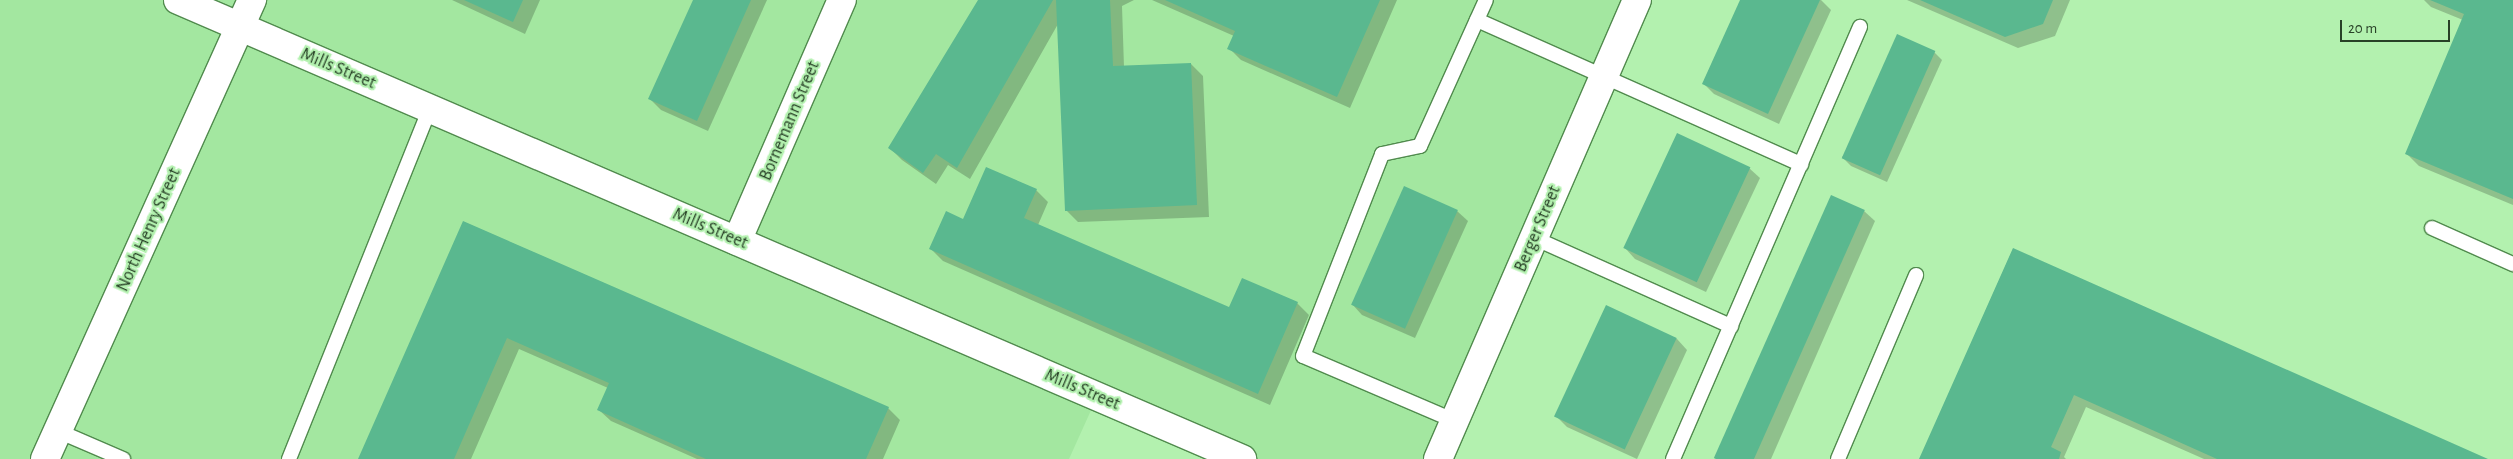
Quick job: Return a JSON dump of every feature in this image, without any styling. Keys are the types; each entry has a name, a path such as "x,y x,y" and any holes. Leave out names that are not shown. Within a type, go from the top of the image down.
{"street":[{"name":"Mills Street","path":"178,0 1242,459"},
{"name":"North Henry Street","path":"45,459 252,0"},
{"name":"Bornemann Street","path":"737,241 842,0"},
{"name":"Berger Street","path":"1438,459 1637,0"}],"lane":[{"path":"1454,422 1304,356 1382,154 1420,146 1486,0"},
{"path":"1477,20 1800,164"},
{"path":"1673,459 1860,27"},
{"path":"289,459 430,109"},
{"path":"2432,228 2513,264"},
{"path":"1534,238 1731,326"},
{"path":"1838,459 1916,275"},
{"path":"58,431 123,459"}],"shaded area":[{"path":"0,0 1637,0 1438,459 1242,459 1097,397 1069,459 0,459"}],"building":[{"path":"464,0 523,0 513,22"},
{"path":"693,0 751,0 697,121 648,99"},
{"path":"978,0 1053,0 957,168 936,154 923,173 888,148"},
{"path":"1056,0 1110,0 1113,66 1191,63 1197,205 1065,211"},
{"path":"1165,0 1380,0 1337,97 1227,49 1235,31"},
{"path":"1740,0 1820,0 1768,114 1702,84"},
{"path":"1920,0 2053,0 2043,24 2005,37"},
{"path":"2430,0 2513,0 2513,199 2405,154 2464,14"},
{"path":"1897,34 1935,51 1880,175 1842,158"},
{"path":"1677,133 1750,167 1697,282 1623,248"},
{"path":"986,167 1037,189 1024,218 1229,307 1242,278 1298,302 1258,394 929,249 946,211 963,219"},
{"path":"1404,186 1458,210 1405,329 1351,305"},
{"path":"1831,195 1865,210 1754,459 1714,458"},
{"path":"463,221 889,407 866,459 706,459 597,410 609,383 507,338 454,459 358,459"},
{"path":"2013,248 2488,459 2217,459 2074,395 2051,447 2061,452 2059,459 1919,459"},
{"path":"1606,305 1677,338 1625,449 1554,416"}]}
